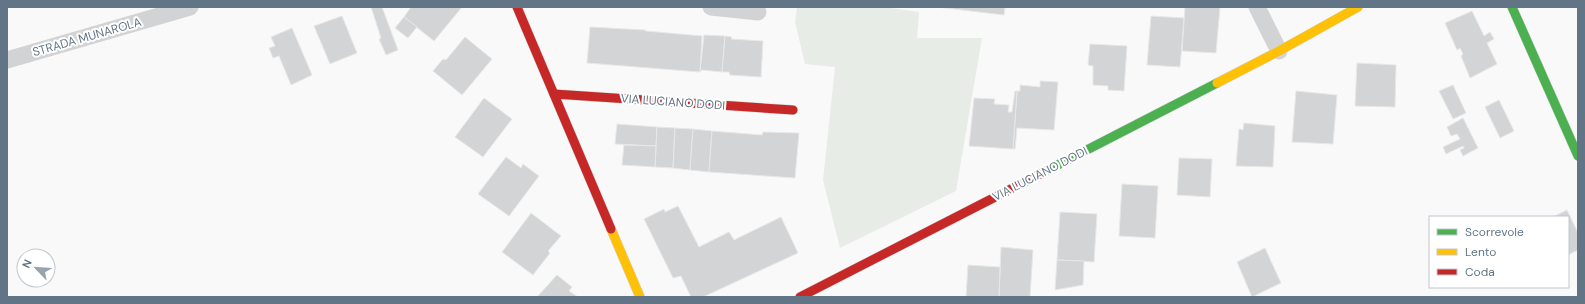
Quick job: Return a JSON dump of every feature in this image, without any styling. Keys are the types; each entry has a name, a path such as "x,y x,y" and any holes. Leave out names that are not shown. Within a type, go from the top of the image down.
{"street":[{"name":"STRADA MUNAROLA","path":"7,60 190,7"},
{"path":"517,7 640,297"},
{"path":"711,7 758,12"},
{"path":"1257,7 1279,51"},
{"name":"VIA LUCIANO DODI","path":"800,297 1279,51 1358,7"},
{"path":"1516,8 1578,156"},
{"name":"VIA LUCIANO DODI","path":"554,94 792,110"}],"shaded area":[{"path":"797,7 884,7 919,12 917,38 982,38 956,191 840,248 823,180 835,67 805,64 795,22"}],"building":[{"path":"371,7 382,7 398,50 386,55 379,39 381,38"},
{"path":"411,7 462,7 434,41 404,17"},
{"path":"937,7 1005,7 1004,15"},
{"path":"1185,7 1220,7 1216,53 1182,51"},
{"path":"1472,11 1484,36 1490,32 1494,39 1487,43 1497,64 1470,78 1461,56 1463,54 1460,48 1457,50 1445,23"},
{"path":"342,16 357,53 330,64 314,26"},
{"path":"1151,16 1184,18 1180,67 1147,65"},
{"path":"404,17 417,27 408,38 395,28"},
{"path":"590,27 645,30 702,36 700,72 587,63"},
{"path":"292,28 312,75 291,85 279,56 273,58 269,48 275,46 271,37"},
{"path":"704,35 725,36 722,72 702,70 700,72"},
{"path":"725,36 732,37 731,39 763,41 761,77 730,75 729,72 722,72"},
{"path":"465,37 492,59 462,95 433,71 443,59 446,60"},
{"path":"1090,44 1127,46 1124,91 1108,90 1108,86 1093,85 1093,66 1088,65"},
{"path":"1357,63 1396,65 1395,107 1355,106"},
{"path":"1040,81 1058,82 1054,130 1017,128 1015,149 1013,149 1017,91 1020,91 1020,85 1040,87"},
{"path":"1453,85 1466,113 1453,119 1439,91"},
{"path":"1015,91 1017,91 1013,149 969,146 974,98 995,99 994,104 1009,105 1008,112 1012,112"},
{"path":"1296,91 1337,95 1333,144 1292,142"},
{"path":"484,98 512,119 483,157 455,137"},
{"path":"1499,100 1514,131 1500,138 1485,107"},
{"path":"1463,118 1478,148 1463,156 1460,150 1464,148 1463,146 1446,154 1443,147 1460,139 1457,134 1451,136 1447,127"},
{"path":"1244,123 1275,126 1273,167 1236,166 1239,129 1243,130"},
{"path":"617,124 657,127 656,146 615,144"},
{"path":"657,127 675,128 673,168 655,167"},
{"path":"675,128 693,129 690,170 673,168"},
{"path":"693,129 712,131 709,172 690,170"},
{"path":"712,131 762,135 763,132 799,133 795,178 709,172"},
{"path":"624,145 656,146 655,167 622,165"},
{"path":"506,157 521,168 523,164 539,176 509,216 478,194"},
{"path":"1179,158 1212,159 1210,197 1177,195"},
{"path":"1122,184 1158,186 1155,238 1119,236"},
{"path":"678,206 699,247 729,232 734,240 781,217 798,253 703,297 691,297 681,276 673,278 644,219 664,209 665,212"},
{"path":"1567,210 1578,233 1578,250 1569,254 1569,216 1555,216"},
{"path":"1060,212 1097,214 1094,262 1057,260"},
{"path":"531,213 561,236 548,251 550,253 533,275 502,252"},
{"path":"1001,247 1033,250 1030,297 999,297"},
{"path":"1265,248 1281,283 1252,297 1237,262"},
{"path":"1057,260 1084,261 1083,285 1055,290"},
{"path":"968,265 1000,267 999,297 966,297"},
{"path":"557,275 572,287 569,291 578,297 537,297"}],"traffic: fast":[{"path":"1512,7 1578,156"},
{"path":"1044,172 1217,83"}],"traffic: slow":[{"path":"1217,83 1279,51 1358,7"},
{"path":"611,229 640,297"}],"traffic: jam":[{"path":"517,7 611,229"},
{"path":"554,94 793,110"},
{"path":"800,297 1044,172"}]}
